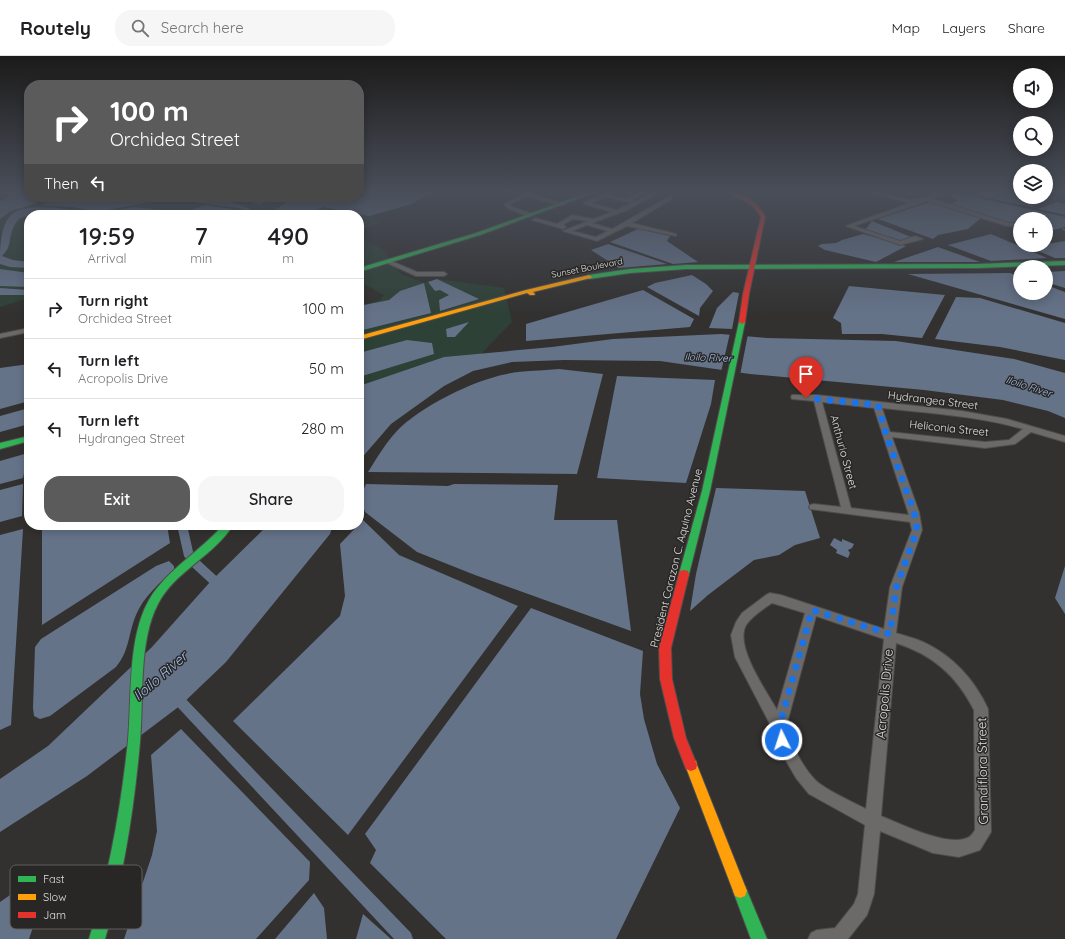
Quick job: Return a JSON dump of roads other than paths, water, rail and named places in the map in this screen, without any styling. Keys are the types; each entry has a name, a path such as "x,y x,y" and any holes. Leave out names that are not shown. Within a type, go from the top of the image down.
{"main road":[{"path":"364,269 481,233"},
{"name":"President Corazon C. Aquino Avenue","path":"759,939 680,738 666,679 665,648 706,491 760,233"},
{"name":"Sunset Boulevard","path":"997,267 1065,263"},
{"path":"1053,266 1065,266"},
{"name":"Sunset Boulevard","path":"364,337 530,292 595,279 630,274 694,269 753,268 1013,268"},
{"name":"Sunset Boulevard","path":"364,342 530,292"},
{"path":"0,439 24,432"},
{"path":"0,446 24,439"},
{"path":"117,865 120,855 132,758 141,652 148,614 158,596 170,581 223,530"},
{"path":"97,939 100,929"}],"street":[{"path":"574,233 594,239 609,233"},
{"path":"595,233 605,235"},
{"path":"666,233 674,235"},
{"path":"871,233 900,243 916,238 920,239"},
{"path":"389,262 416,274 444,274"},
{"path":"0,336 24,331"},
{"name":"Hydrangea Street","path":"795,397 817,398 962,414 1006,422 1065,439"},
{"name":"Anthurio Street","path":"817,398 847,511"},
{"name":"Acropolis Drive","path":"817,939 838,937 861,909 866,894 890,634 896,588 917,530 916,519 886,434 878,405"},
{"name":"Heliconia Street","path":"886,434 985,445 1012,442 1029,429"},
{"path":"814,507 916,519"},
{"name":"Grandiflora Street","path":"770,598 781,600 890,634 918,644 934,654 954,670 970,689 981,709 983,832 974,844 959,849 933,845 873,821 814,790 801,773 782,740 779,727 741,657 736,634 742,618 770,598"},
{"path":"779,727 812,610"}],"water":[{"path":"3,233 12,233 9,246 2,256 13,260 24,261 24,268 10,267 0,264"},
{"path":"629,233 657,233 670,236 667,241 698,262 673,264 610,242"},
{"path":"874,233 902,233 911,237 900,242"},
{"path":"917,233 947,233 938,235 933,239"},
{"path":"863,234 906,246 876,262 825,250 818,246 822,244 836,243"},
{"path":"991,234 1013,243 1013,252 1033,252 1047,258 991,261 948,245"},
{"path":"1065,241 1065,258 1055,258 1041,252 1053,252 1053,243"},
{"path":"608,244 667,264 619,268 591,250"},
{"path":"938,247 980,262 894,262"},
{"path":"0,269 24,272 24,287 0,286"},
{"path":"1065,271 1065,288 1053,284 1053,272"},
{"path":"1010,273 1013,274 1013,300 1053,300 1053,288 1065,292 1065,319 908,274"},
{"path":"692,275 706,284 713,291 700,308 699,316 647,287 655,283"},
{"path":"437,279 479,299 440,311 439,300 449,295 440,290 435,291 428,282"},
{"path":"424,283 431,313 364,330 364,305 389,300 400,291"},
{"path":"849,286 945,295 922,338 882,334 842,334 841,323 833,318"},
{"path":"0,288 24,290 24,295 0,295"},
{"path":"643,290 694,319 690,327 526,341 526,324"},
{"path":"733,292 739,293 732,329 709,328 717,308"},
{"path":"956,297 980,298 1065,323 1065,360 1000,347 935,339"},
{"path":"469,322 455,337 447,337 446,329"},
{"name":"Iloilo River","path":"721,334 767,338 896,341 1014,359 1065,373 1065,418 1048,411 1003,400 924,390 750,374 660,361 564,360 512,362 473,371 444,386 391,424 364,455 364,384 444,357 552,347 613,339"},
{"path":"407,340 432,343 434,354 364,375 364,352"},
{"path":"24,365 24,402 0,409 0,368"},
{"path":"559,369 603,374 577,474 368,472 396,432 418,413 433,404 463,388 494,377 519,372"},
{"path":"617,376 715,380 711,404 686,483 597,478"},
{"path":"24,409 24,425 0,432 0,416"},
{"path":"24,454 23,478 0,484 0,461"},
{"path":"23,484 22,516 0,522 0,490"},
{"path":"366,484 448,486 454,484 558,485 554,520 617,520 631,631 475,575 417,552 365,512 364,489"},
{"path":"716,488 805,491 820,538 795,545 779,555 754,560 708,595 690,611 696,574"},
{"path":"364,521 399,555 518,606 348,835 233,721 340,616 345,596 340,544 353,530 364,530"},
{"path":"23,529 11,725 0,730 0,535"},
{"path":"42,530 168,530 170,543 42,625"},
{"name":"Iloilo River","path":"263,530 331,530 330,534 226,662 181,705 87,776 0,832 0,779 48,746 152,647 210,582"},
{"path":"834,538 842,542 842,539 854,544 852,548 848,550 850,553 848,558 836,553 837,550 830,545"},
{"path":"169,561 174,566 174,569 153,590 139,608 133,622 124,654 116,667 50,716 40,719 34,716 35,647 41,639 156,566"},
{"path":"1065,566 1065,614 1055,598"},
{"path":"531,608 643,651 640,694 644,719 657,764 680,808 616,939 446,939 370,863 376,850 365,834"},
{"path":"181,729 310,862 309,880 256,939 124,939 127,929 142,929 142,885 152,855 157,831 151,755"},
{"path":"314,893 324,908 327,939 275,939"},
{"path":"10,895 10,929 32,929 29,939 0,939 0,902"},
{"path":"363,914 391,939 356,939"}],"waterway":[{"path":"183,530 189,556"},
{"path":"195,563 221,587"},
{"path":"175,696 405,939"}]}
